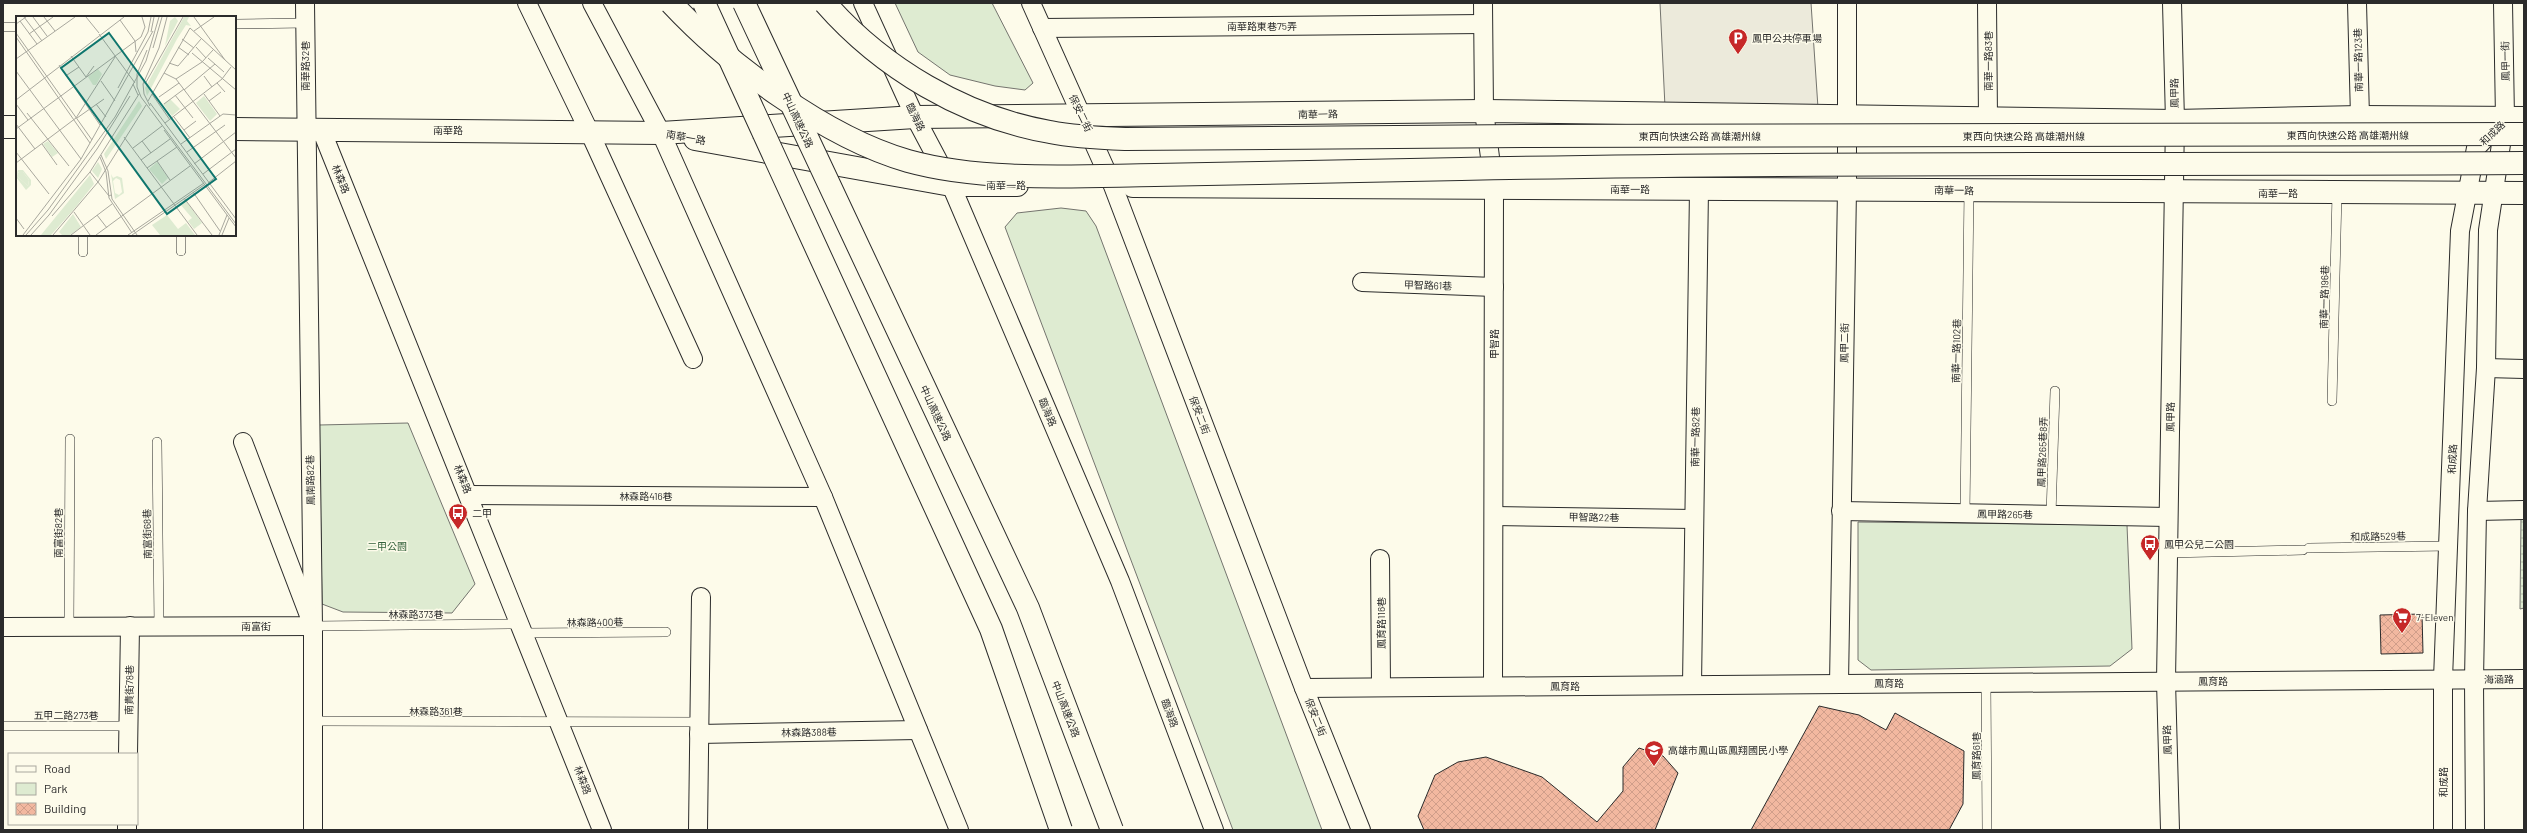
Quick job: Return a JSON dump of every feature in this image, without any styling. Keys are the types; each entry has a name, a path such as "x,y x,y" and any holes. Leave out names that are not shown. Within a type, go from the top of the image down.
{"main road":[{"path":"671,3 688,21 747,72 814,118 864,144 908,161 986,174 1082,176 1528,168 2524,163"},
{"path":"704,3 991,628 1060,830"},
{"name":"中山高速公路","path":"744,3 1028,608 1112,830"},
{"name":"東西向快速公路 高雄潮州線","path":"825,3 876,54 916,80 981,112 1049,132 1125,139 1523,136 2524,134"},
{"name":"南華一路","path":"661,133 915,117 1484,111 2175,122 2360,117 2514,118"},
{"path":"3,127 16,127"},
{"name":"南華路","path":"236,129 589,131 661,133"},
{"name":"南華一路","path":"661,133 951,185 1847,189 2337,194 2524,193"}],"street":[{"name":"南華路32巷","path":"305,3 305,23 313,129"},
{"path":"527,3 589,131 693,359"},
{"path":"592,3 661,133 823,497 959,830"},
{"name":"臨海路","path":"863,3 915,117 951,185 1120,581 1214,830"},
{"name":"保安二街","path":"1031,3 1084,116 1113,186 1304,688 1361,830"},
{"name":"甲智路","path":"1483,3 1484,111 1494,188 1494,686"},
{"name":"鳳甲二街","path":"1839,684 1847,189 1847,3"},
{"name":"南華一路83巷","path":"1987,3 1988,119"},
{"name":"鳳甲路","path":"2170,830 2166,681 2175,122 2172,3"},
{"name":"南華一路123巷","path":"2358,3 2360,117"},
{"name":"鳳甲一街","path":"2503,3 2514,118"},
{"name":"南華路東巷75弄","path":"1042,28 1483,24"},
{"name":"和成路","path":"2475,830 2474,680 2477,511 2486,368 2488,230 2493,194 2514,118"},
{"name":"和成路","path":"2443,830 2443,680 2460,231 2476,148 2514,118"},
{"name":"林森路","path":"313,129 469,495 602,830"},
{"name":"鳳南路82巷","path":"313,129 313,830"},
{"name":"南華一路82巷","path":"1692,685 1699,189"},
{"name":"甲智路61巷","path":"1362,282 1494,287"},
{"path":"2486,368 2524,369"},
{"path":"243,442 313,626"},
{"name":"林森路416巷","path":"469,495 823,497"},
{"path":"2477,511 2524,510"},
{"name":"鳳甲路265巷","path":"1842,511 2168,517"},
{"name":"甲智路22巷","path":"1494,516 1694,519"},
{"name":"鳳育路116巷","path":"1380,559 1381,687"},
{"path":"698,830 701,597"},
{"name":"南貴街78巷","path":"128,753 130,626"},
{"name":"南富街","path":"3,627 313,626"},
{"name":"海涵路","path":"2474,680 2524,679"},
{"name":"鳳育路","path":"1304,688 1986,682 2474,680"},
{"name":"林森路388巷","path":"699,728 918,730"}],"lane":[{"path":"236,24 305,23"},
{"path":"3,27 16,26"},
{"name":"南華一路102巷","path":"1965,513 1969,190"},
{"name":"南華一路196巷","path":"2332,401 2337,194"},
{"path":"82,236 83,252"},
{"path":"181,236 181,251"},
{"name":"鳳甲路265巷8弄","path":"2051,515 2055,391"},
{"name":"南富街82巷","path":"69,627 70,439"},
{"name":"南富街68巷","path":"157,442 159,626"},
{"name":"和成路529巷","path":"2168,553 2448,546"},
{"name":"林森路373巷","path":"313,626 522,629"},
{"name":"林森路400巷","path":"522,629 666,632"},
{"name":"鳳育路61巷","path":"1986,682 1987,830"},
{"name":"林森路361巷","path":"313,721 560,723"},
{"name":"林森路388巷","path":"560,723 699,728"},
{"name":"五甲二路273巷","path":"3,726 129,726"}],"green space":[{"path":"895,3 992,3 1033,83 1025,90 995,86 950,75 918,52"},
{"path":"1061,208 1086,211 1096,226 1322,830 1233,830 1005,227 1017,213"},
{"name":"二甲公園","path":"408,423 475,584 452,613 343,612 322,604 319,425"},
{"path":"2521,517 2524,517 2524,608 2520,609"},
{"path":"1858,522 2127,525 2132,649 2110,666 1871,670 1858,660"}],"shaded area":[{"name":"鳳甲公共停車場","path":"1660,3 1811,3 1818,108 1665,107"}],"building":[{"name":"7-Eleven","path":"2422,614 2423,653 2381,654 2380,615"},
{"path":"1819,706 1859,715 1886,730 1895,713 1964,751 1963,804 1949,830 1751,830"},
{"path":"1639,748 1663,756 1678,773 1655,830 1424,830 1418,816 1435,775 1458,762 1486,757 1542,777 1597,822 1623,791 1623,767"}],"place":[{"name":"鳳甲公共停車場","path":"1738,55"},
{"name":"二甲","path":"458,530"},
{"name":"鳳甲公兒二公園","path":"2150,561"},
{"name":"7-Eleven","path":"2402,634"},
{"name":"高雄市鳳山區鳳翔國民小學","path":"1654,767"}]}
